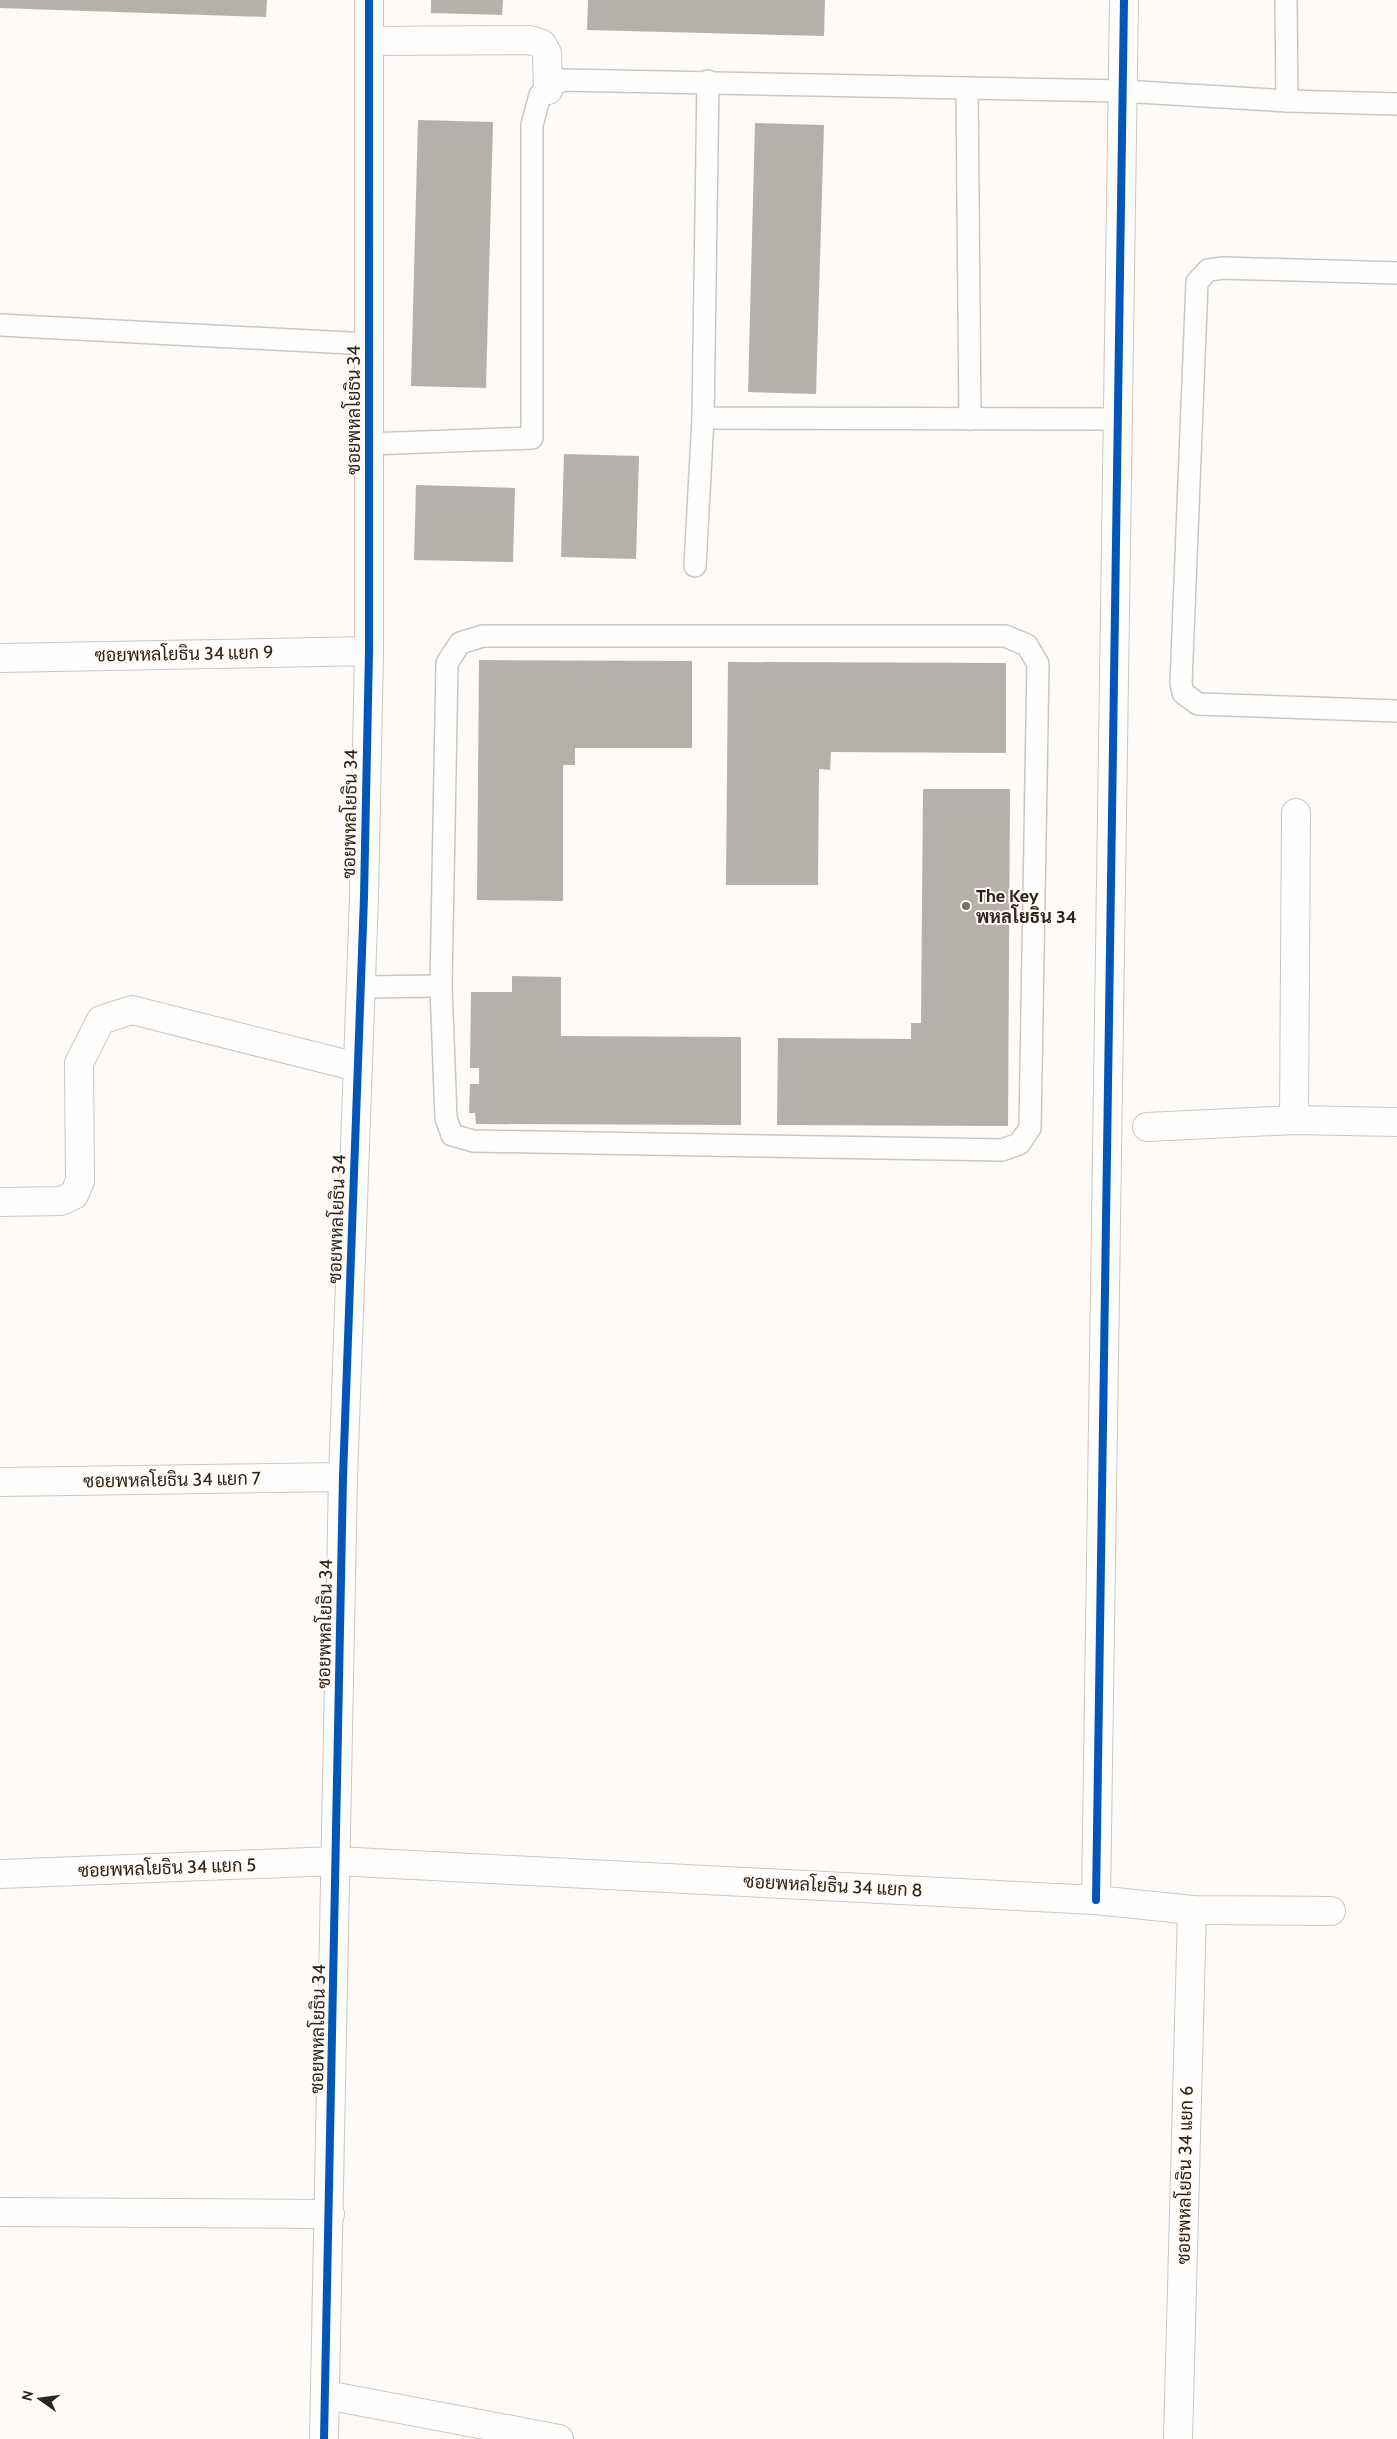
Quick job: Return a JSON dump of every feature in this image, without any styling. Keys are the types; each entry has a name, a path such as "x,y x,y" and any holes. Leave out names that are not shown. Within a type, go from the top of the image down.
{"street":[{"name":"ซอยพหลโยธิน 34","path":"324,2439 330,2214 343,1478 360,987 368,651 370,0"},
{"path":"1096,1900 1116,419 1124,0"},
{"path":"370,41 530,40 542,44 547,53 548,90"},
{"name":"ซอยพหลโยธิน 34 แยก 9","path":"0,658 368,651"},
{"path":"1294,1120 1296,813"},
{"path":"0,1202 61,1201 74,1195 80,1181 79,1063 101,1020 132,1010 357,1067"},
{"path":"1147,1128 1294,1120 1397,1122"},
{"name":"ซอยพหลโยธิน 34 แยก 7","path":"0,1482 343,1478"},
{"name":"ซอยพหลโยธิน 34 แยก 8","path":"335,1861 1096,1900 1192,1910 1331,1911"},
{"name":"ซอยพหลโยธิน 34 แยก 5","path":"0,1874 335,1861"},
{"name":"ซอยพหลโยธิน 34 แยก 6","path":"1178,2439 1192,1910"},
{"path":"0,2212 330,2214"},
{"path":"326,2395 559,2439"}],"lane":[{"path":"1286,0 1287,101"},
{"path":"369,444 532,438 532,125 540,95 562,80 708,81 1122,91 1287,101 1397,104"},
{"path":"695,566 703,418 708,81"},
{"path":"967,88 970,419"},
{"path":"1397,273 1224,268 1208,270 1197,282 1181,683 1183,693 1198,704 1397,711"},
{"path":"0,325 369,344"},
{"path":"703,418 1116,419"},
{"path":"483,636 1005,636 1027,646 1038,664 1030,1128 1019,1144 1002,1150 473,1141 452,1135 446,1118 442,986 448,664 460,643 483,636"},
{"path":"360,987 442,986"}],"building":[{"path":"0,0 267,0 266,17 0,8"},
{"path":"431,0 503,0 502,15 431,13"},
{"path":"588,0 825,0 824,36 587,30"},
{"path":"418,120 493,122 486,388 411,386"},
{"path":"755,123 824,125 816,394 748,392"},
{"path":"564,454 639,456 636,559 561,557"},
{"path":"416,485 515,488 513,562 414,560"},
{"path":"479,660 692,661 692,748 575,748 575,765 563,765 563,901 477,900"},
{"path":"728,662 1006,663 1006,753 831,752 830,770 819,769 818,885 726,885"},
{"name":"The Key พหลโยธิน 34","path":"923,789 1010,789 1008,1126 777,1125 778,1038 911,1039 911,1023 921,1023"},
{"path":"512,976 561,977 561,1036 741,1037 741,1125 476,1124 475,1113 469,1113 470,1084 479,1084 479,1068 470,1068 471,992 512,992"}],"cycle path":[{"path":"324,2439 343,1477 364,897 369,651 369,0"},
{"path":"1096,1900 1124,0"}],"place":[{"name":"The Key พหลโยธิน 34","path":"966,906"}]}
